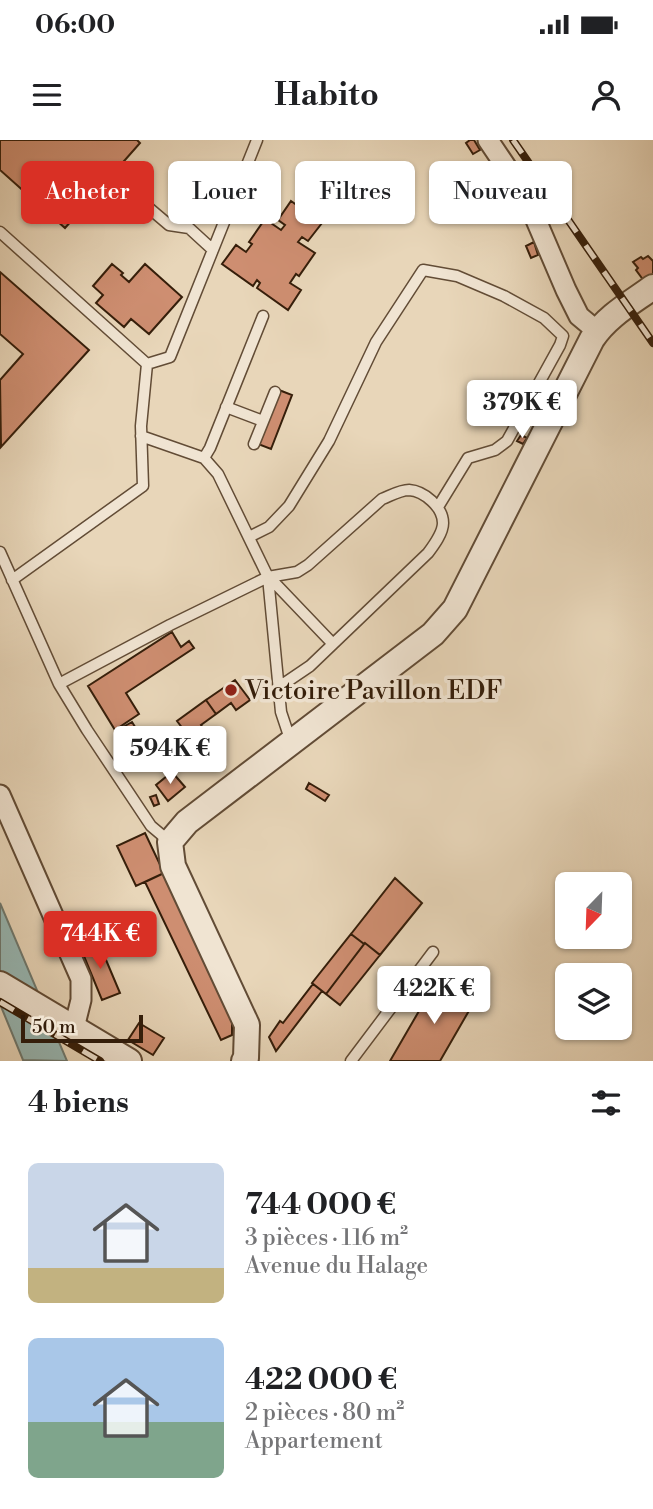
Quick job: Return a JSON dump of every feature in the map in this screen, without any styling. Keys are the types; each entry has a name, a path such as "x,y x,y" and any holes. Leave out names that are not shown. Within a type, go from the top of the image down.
{"street":[{"path":"488,140 530,206 579,316 597,331"},
{"path":"244,1061 247,1025 173,866 170,842 187,822 433,634 455,609 597,331 612,315 653,287"},
{"path":"0,796 80,979 81,1000 71,1026"},
{"path":"0,984 129,1061"}],"lane":[{"path":"147,364 170,357 257,140"},
{"path":"154,212 169,225 189,228 213,250"},
{"path":"0,232 147,364"},
{"path":"249,537 268,527 289,506 329,441 376,342 423,270 457,276 504,296 544,318 563,336 507,442 495,450 468,458 438,507"},
{"path":"204,458 263,316"},
{"path":"12,580 143,486 141,436 147,364"},
{"path":"254,444 275,392"},
{"path":"226,407 263,421"},
{"path":"141,436 204,458 218,474 268,577 333,644"},
{"path":"59,684 268,577 296,572 308,565 382,499 409,490 426,496 438,507 443,523 429,553 310,666 279,687"},
{"path":"0,552 59,684 151,826 170,842"},
{"path":"268,577 281,712 291,742"},
{"path":"351,1061 433,952"}],"water":[{"path":"0,903 67,1061 23,1060 0,1004"}],"building":[{"path":"0,140 137,140 140,143 124,161 21,161 21,189 0,170"},
{"path":"474,140 480,150 473,154 466,143"},
{"path":"291,201 295,204 295,224 321,224 308,241 302,237 298,242 315,253 299,276 296,274 290,283 301,290 288,310 257,288 260,283 257,280 253,286 222,264 236,245 246,252 252,244 249,242 262,224 272,224 281,230 285,225 281,222 281,216"},
{"path":"534,242 538,255 531,258 526,246"},
{"path":"648,256 653,261 653,275 644,281 633,262"},
{"path":"112,264 129,282 145,264 182,297 149,334 131,319 124,327 96,303 103,295 93,286"},
{"path":"0,272 89,350 1,447 0,380 23,354 0,334"},
{"path":"279,390 292,395 271,449 258,444"},
{"path":"521,435 527,438 523,444 517,441"},
{"path":"172,632 181,647 189,641 194,648 126,693 139,714 115,730 88,686"},
{"name":"Victoire Pavillon EDF","path":"235,680 250,700 236,710 231,703 216,714 206,700"},
{"path":"206,700 216,714 201,725 206,732 193,742 177,721"},
{"path":"132,722 145,743 129,753 116,731"},
{"path":"172,772 185,787 168,801 156,785"},
{"path":"309,783 329,795 325,801 306,789"},
{"path":"156,795 159,804 154,806 150,797"},
{"path":"145,833 164,873 136,886 117,846"},
{"path":"164,873 232,1015 232,1035 221,1040 145,882"},
{"path":"395,878 422,903 380,955 351,934"},
{"path":"351,934 364,944 326,994 312,983"},
{"path":"98,941 120,993 102,1000 81,949"},
{"path":"365,943 380,955 340,1005 326,994"},
{"path":"437,980 474,1002 440,1061 390,1061"},
{"path":"313,984 322,991 276,1051 269,1037"},
{"path":"139,1023 164,1038 153,1055 128,1040"}],"railway":[{"path":"513,140 653,343"},
{"path":"0,1002 100,1061"}],"place":[{"name":"Victoire Pavillon EDF","path":"231,690"}]}
